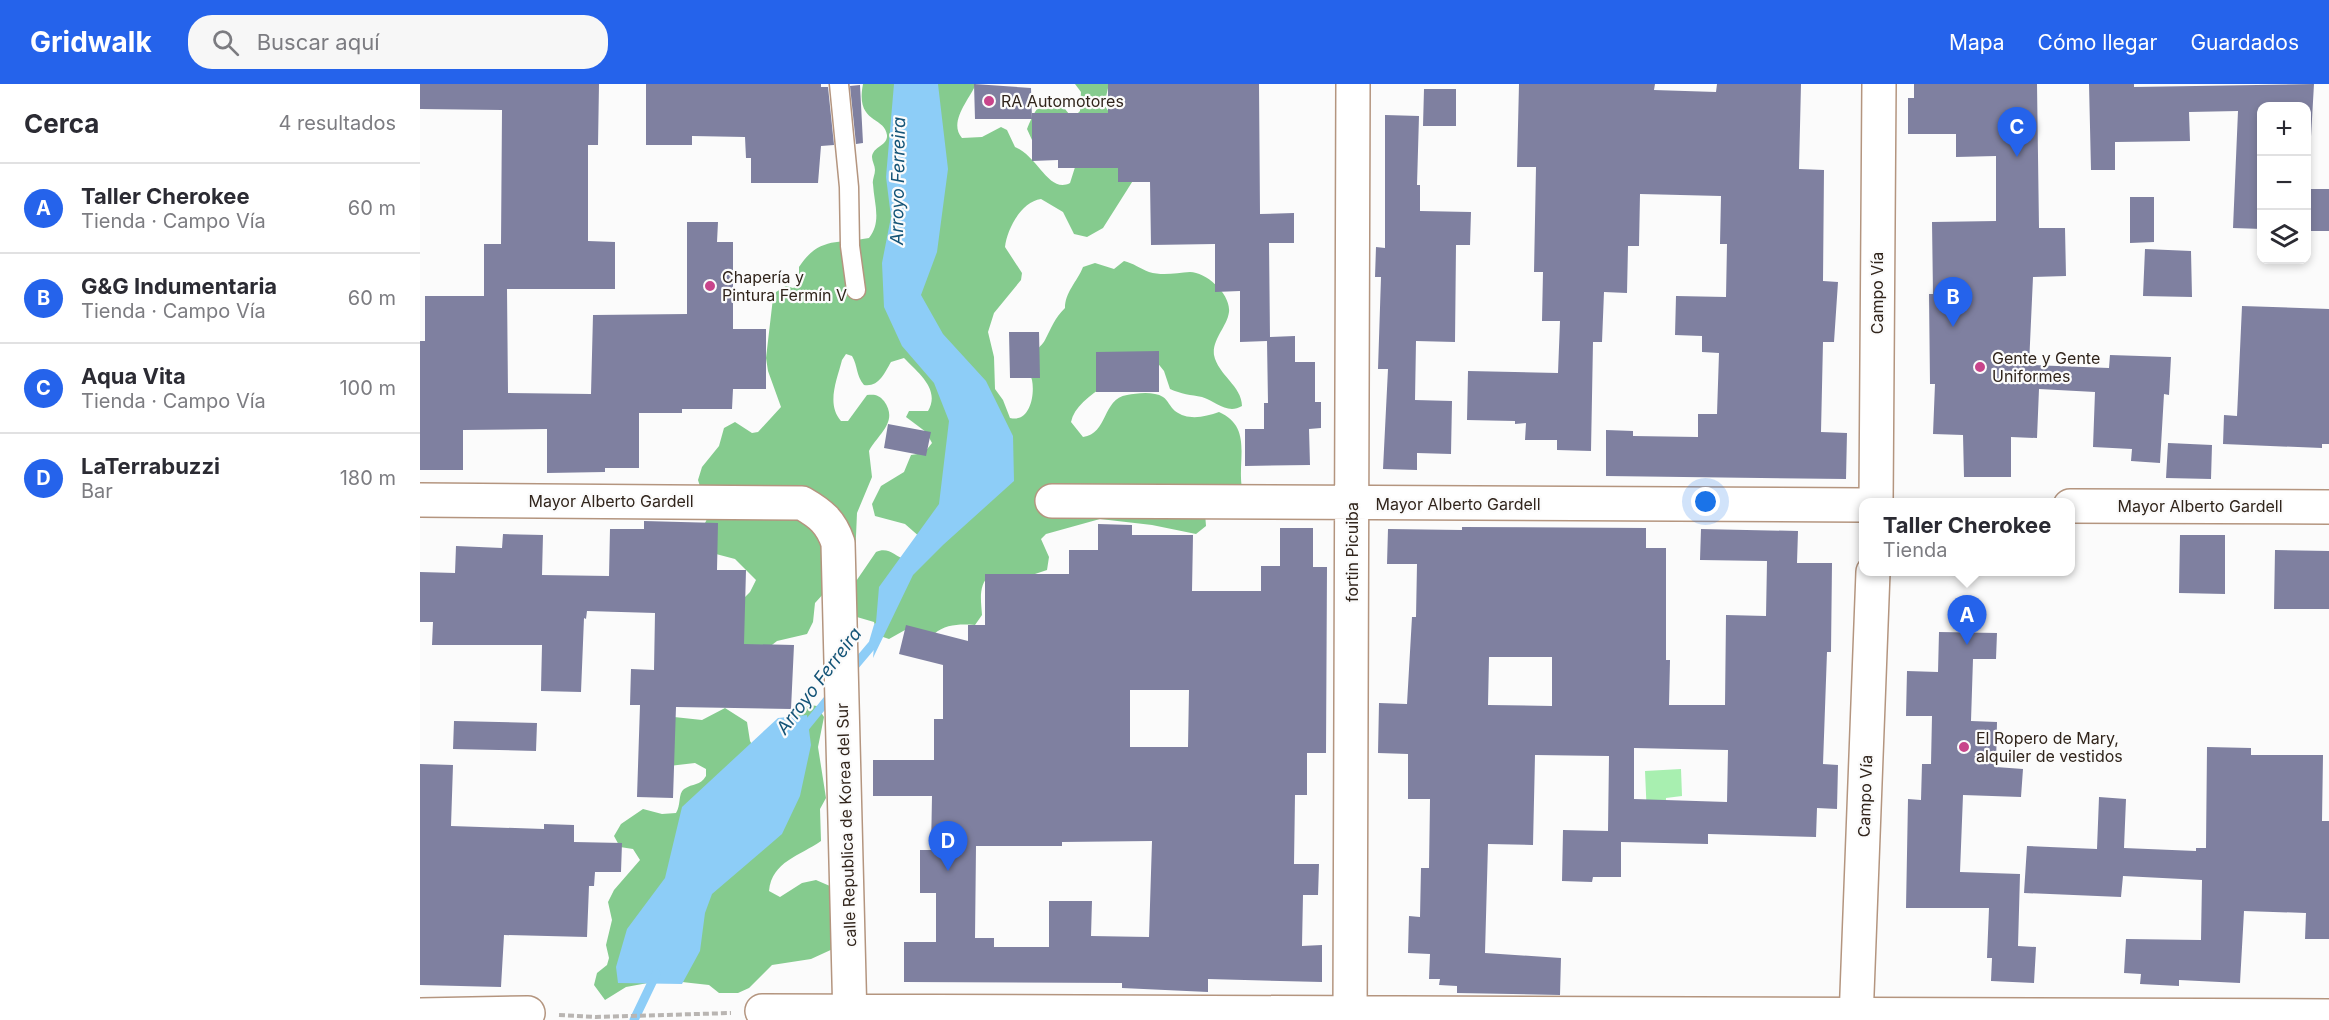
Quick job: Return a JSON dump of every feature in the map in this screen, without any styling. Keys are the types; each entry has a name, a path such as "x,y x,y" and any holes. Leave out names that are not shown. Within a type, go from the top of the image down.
{"street":[{"name":"fortin Picuiba","path":"1350,1016 1353,84"},
{"name":"Campo Vía","path":"1876,498 1879,84"},
{"name":"Mayor Alberto Gardell","path":"420,500 802,503"},
{"name":"Mayor Alberto Gardell","path":"1052,501 1859,505"},
{"name":"calle Republica de Korea del Sur","path":"802,503 823,516 833,527 838,543 851,1016"},
{"name":"Mayor Alberto Gardell","path":"2075,506 2329,507"},
{"name":"Campo Vía","path":"1856,1017 1873,576"},
{"path":"762,1011 851,1016 2329,1016"},
{"path":"420,1015 528,1013"}],"lane":[{"path":"839,84 849,187 850,246 856,290"}],"path":[{"path":"596,1017 717,1014"}],"green space":[{"path":"863,84 976,84 958,118 958,132 962,138 982,137 1001,127 1007,130 1015,147 1030,158 1049,179 1063,185 1070,183 1076,164 1032,140 1027,129 1032,118 1041,104 1051,99 1057,99 1069,114 1076,115 1080,111 1081,92 1075,84 1109,84 1104,105 1112,116 1134,179 1103,228 1087,237 1074,234 1063,212 1041,199 1027,205 1016,217 1005,247 1022,273 1021,280 994,313 988,332 994,357 995,389 1003,400 1010,418 1017,418 1027,412 1033,393 1028,370 1030,358 1043,343 1065,308 1069,292 1083,267 1095,263 1114,269 1124,261 1154,273 1196,273 1216,285 1229,305 1228,317 1215,344 1214,355 1220,369 1238,392 1242,406 1226,408 1202,397 1170,389 1164,371 1156,361 1094,393 1075,412 1071,422 1083,437 1091,434 1097,430 1113,403 1127,395 1140,393 1163,397 1175,411 1185,416 1202,417 1219,412 1230,418 1240,435 1242,488 1205,513 1206,526 1196,534 1152,525 1100,519 1046,534 1041,539 1049,557 1047,570 1035,574 990,574 982,588 982,615 975,625 953,625 934,634 905,630 889,639 877,635 874,622 850,615 850,590 876,552 888,551 906,560 921,538 905,524 875,516 872,504 881,486 904,472 911,455 924,453 932,443 926,432 906,417 909,411 928,411 932,395 921,375 904,358 891,362 877,382 864,385 852,356 846,354 842,360 833,400 841,421 848,421 867,395 877,395 882,399 888,408 889,415 886,428 869,451 872,477 857,513 855,559 815,603 813,622 807,634 777,641 740,670 741,601 750,592 756,580 735,559 716,554 703,527 709,515 698,480 702,467 719,446 724,428 735,422 752,433 758,432 781,407 768,371 766,358 773,298 776,292 786,286 793,288 799,285 799,267 814,250 830,243 869,238 873,232 876,212 873,182 875,170 872,157 875,150 885,142 887,135 885,129 867,113 863,106"},
{"path":"810,705 817,706 824,717 818,747 826,798 820,809 821,841 781,866 771,881 769,891 780,897 802,883 816,880 846,893 835,948 811,959 772,965 749,988 738,993 719,993 709,985 664,980 626,987 605,1000 594,985 597,973 607,965 609,958 606,945 612,920 608,902 614,890 640,860 633,849 620,847 614,836 621,824 643,809 662,814 676,813 682,791 699,783 706,776 706,769 695,763 669,766 674,717 702,720 725,708 747,722 753,746 780,729 785,717"},
{"path":"1681,769 1682,796 1666,798 1666,816 1647,817 1645,771"}],"water":[{"path":"894,84 938,84 948,169 937,252 921,295 943,334 986,381 1013,436 1014,481 913,575 873,658 879,587 939,504 949,421 934,383 902,346 884,307 882,263 891,217 886,177"},
{"path":"807,715 811,745 800,796 782,834 712,894 705,913 700,951 682,984 618,983 616,967 627,929 665,878 682,807 778,718"}],"building":[{"path":"420,84 599,84 598,145 588,145 588,241 615,242 615,289 507,289 508,393 591,394 593,315 687,314 687,222 718,222 717,242 733,242 733,329 766,329 766,389 733,389 732,409 682,409 682,413 639,413 639,468 605,468 605,472 547,473 547,429 463,430 463,470 420,470 420,341 425,341 425,296 484,296 484,244 501,244 502,110 420,109"},
{"path":"646,84 821,84 821,87 828,87 834,145 821,146 818,183 751,183 751,158 746,158 745,137 692,136 692,145 646,145"},
{"path":"974,84 1031,88 1032,119 975,119"},
{"path":"1108,84 1259,84 1260,214 1294,213 1294,243 1269,243 1270,337 1295,336 1295,362 1315,362 1315,402 1321,402 1321,428 1309,429 1310,465 1245,466 1245,429 1264,429 1264,403 1268,403 1267,341 1240,342 1240,291 1215,292 1215,244 1151,245 1150,182 1118,182 1118,168 1058,168 1058,160 1032,161 1032,113 1108,113"},
{"path":"1519,84 1655,84 1654,90 1716,92 1717,84 1801,84 1799,169 1824,170 1823,281 1838,282 1834,342 1823,342 1821,432 1847,433 1846,479 1606,476 1606,430 1633,431 1633,436 1698,437 1698,414 1717,414 1719,353 1702,352 1702,336 1675,335 1676,296 1726,297 1727,244 1720,244 1721,196 1640,194 1639,246 1628,246 1627,293 1604,292 1602,342 1593,342 1591,451 1557,450 1557,440 1525,440 1526,423 1467,420 1468,371 1558,373 1560,321 1542,321 1543,272 1534,272 1536,167 1517,167"},
{"path":"1914,84 2037,84 2039,228 2065,228 2066,276 2033,277 2029,365 2109,368 2110,355 2171,357 2169,395 2164,394 2160,463 2131,461 2132,449 2093,447 2095,392 2039,389 2037,438 2011,437 2011,477 1964,477 1963,435 1933,434 1935,384 1930,384 1929,294 1933,294 1932,222 1996,221 1996,156 1956,157 1956,134 1908,134 1908,98 1914,98"},
{"path":"2089,84 2134,84 2134,87 2314,84 2311,136 2311,102 2257,102 2257,229 2233,228 2238,111 2189,112 2190,141 2115,142 2115,170 2091,170"},
{"path":"860,85 863,143 856,144 850,86"},
{"path":"1424,89 1456,89 1456,126 1423,126"},
{"path":"1385,115 1419,116 1417,185 1420,185 1420,211 1471,212 1470,245 1456,245 1455,342 1416,341 1415,400 1452,401 1451,454 1417,453 1417,470 1383,469 1388,369 1378,369 1381,277 1375,277 1376,247 1385,248"},
{"path":"2311,189 2329,189 2329,231 2311,231"},
{"path":"2130,197 2154,197 2154,242 2130,243"},
{"path":"2145,249 2191,251 2192,297 2143,296"},
{"path":"2242,306 2329,309 2329,444 2322,444 2322,448 2223,444 2224,415 2237,416"},
{"path":"1009,332 1039,332 1040,378 1010,378"},
{"path":"1159,351 1159,392 1096,392 1096,352"},
{"path":"888,424 931,432 926,456 884,448"},
{"path":"2168,443 2212,445 2211,479 2166,478"},
{"path":"644,521 718,523 717,570 746,570 744,644 794,645 791,709 676,707 673,798 637,797 640,705 630,705 631,669 654,670 655,613 587,611 586,619 584,618 581,692 541,691 542,645 432,645 433,622 420,622 420,572 455,573 456,546 502,548 503,534 543,535 542,575 609,576 610,529 644,529"},
{"path":"1098,524 1132,525 1132,535 1193,535 1192,591 1261,591 1261,566 1280,566 1280,528 1313,528 1313,567 1327,567 1326,753 1307,753 1307,795 1295,795 1294,864 1319,864 1318,895 1303,895 1302,946 1322,945 1322,982 1208,979 1208,992 1122,988 1122,983 904,982 904,942 936,942 936,893 920,893 920,850 931,850 932,796 873,796 873,760 934,760 934,719 943,719 943,665 899,654 906,625 968,641 968,625 985,625 985,574 1069,574 1069,550 1098,550","holes":["1130,690 1189,690 1188,747 1130,747","1152,841 1149,937 1091,936 1092,901 1049,901 1049,947 994,947 994,938 975,938 976,846 1062,846 1062,842"]},
{"path":"1462,527 1646,528 1646,548 1666,548 1666,660 1670,660 1669,705 1725,705 1726,615 1766,616 1767,561 1700,560 1701,529 1798,531 1797,563 1832,563 1831,652 1827,652 1823,764 1838,765 1837,809 1817,808 1816,837 1708,834 1708,844 1621,842 1621,877 1593,877 1592,882 1562,881 1563,830 1608,831 1609,756 1535,755 1533,845 1488,844 1485,953 1561,958 1560,995 1457,993 1457,986 1439,985 1440,979 1429,979 1430,954 1408,953 1409,916 1420,917 1421,868 1429,868 1430,799 1408,799 1408,754 1378,753 1379,703 1407,704 1412,617 1416,617 1417,564 1387,564 1388,529 1462,530","holes":["1489,657 1552,657 1552,706 1488,705","1634,748 1728,750 1727,802 1634,799"]},
{"path":"2180,535 2225,535 2225,594 2179,593"},
{"path":"2275,550 2329,551 2329,609 2274,609"},
{"path":"1939,632 1997,633 1996,659 1973,659 1971,721 1997,722 1996,767 2023,769 2021,797 1963,795 1960,872 2020,874 2018,946 2036,947 2034,983 1991,981 1992,958 1987,958 1989,908 1906,908 1908,799 1921,800 1922,764 1931,764 1932,716 1906,716 1907,671 1938,672"},
{"path":"454,721 537,723 536,751 453,749"},
{"path":"2207,747 2251,748 2251,755 2323,755 2322,821 2329,821 2329,939 2305,939 2306,913 2244,911 2240,983 2179,980 2179,986 2140,984 2141,974 2124,973 2126,939 2201,940 2202,880 2123,876 2121,897 2024,893 2027,846 2097,849 2099,797 2126,799 2124,848 2196,851 2196,848 2206,848"},
{"path":"420,764 453,765 451,826 544,829 544,824 574,825 574,842 622,843 621,872 595,872 594,886 589,886 587,937 504,935 501,987 420,985"}],"waterway":[{"name":"Arroyo Ferreira","path":"851,670 873,644 878,627"},
{"name":"Arroyo Ferreira","path":"802,731 833,693"},
{"name":"Arroyo Ferreira","path":"634,1020 656,974"}],"place":[{"name":"RA Automotores","path":"989,101"},
{"name":"Aqua Vita","path":"2017,157"},
{"name":"Chapería y Pintura Fermín V","path":"710,286"},
{"name":"G&G Indumentaria","path":"1953,327"},
{"name":"Gente y Gente Uniformes","path":"1980,367"},
{"name":"Taller Cherokee","path":"1967,645"},
{"name":"El Ropero de Mary, alquiler de vestidos","path":"1964,747"},
{"name":"LaTerrabuzzi","path":"948,871"}]}
